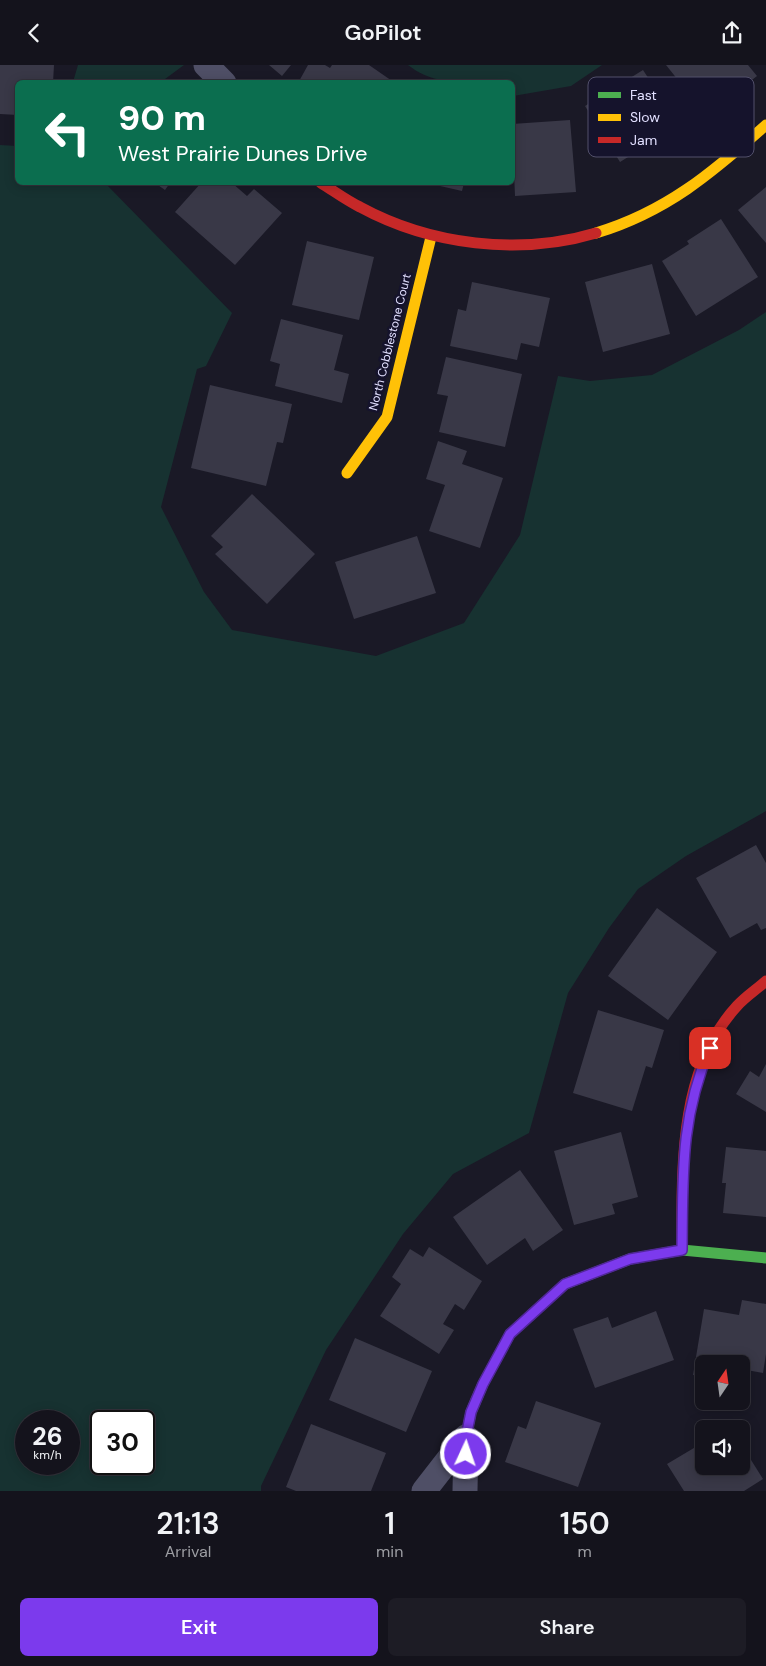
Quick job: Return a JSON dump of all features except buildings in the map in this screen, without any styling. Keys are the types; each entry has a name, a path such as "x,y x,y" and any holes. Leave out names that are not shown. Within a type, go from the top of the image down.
{"street":[{"path":"206,65 221,80"},
{"path":"754,135 766,125"},
{"path":"324,185 340,197 388,221 431,237 499,246 555,244 625,226 665,205 700,181 728,157"},
{"name":"North Cobblestone Court","path":"347,473 386,417 431,237"},
{"path":"682,1250 684,1139 698,1076 710,1048 730,1015 752,991 766,981"},
{"path":"465,1491 466,1437 471,1412 483,1384 510,1334 565,1284 630,1259 682,1250 766,1258"},
{"path":"424,1491 466,1437"}],"green space":[{"path":"78,65 184,65 164,80 74,80"},
{"path":"408,65 602,65 571,86 515,96 515,80 440,80 419,72"},
{"path":"0,145 15,146 15,185 107,185 232,313 206,366 197,369 161,507 204,592 232,630 376,656 464,623 520,535 558,376 590,381 652,375 739,330 766,312 766,811 686,856 638,889 609,928 568,993 529,1133 453,1174 403,1234 326,1350 261,1486 261,1491 0,1491"}],"traffic: fast":[{"path":"466,1437 471,1412 483,1384 510,1334 565,1284 630,1259 682,1250 766,1258"}],"traffic: slow":[{"path":"754,135 766,125"},
{"path":"596,233 644,214 666,202 707,175 728,157"},
{"path":"347,473 387,417 431,237"}],"traffic: jam":[{"path":"324,185 355,204 387,220 445,238 475,243 506,245 567,240 596,233"},
{"path":"682,1250 684,1154 687,1122 694,1090 704,1060 718,1032 737,1006 766,981"}],"route":[{"path":"466,1454 466,1437 471,1412 483,1384 510,1334 565,1284 630,1259 682,1250 684,1139 698,1076 710,1048"}]}
